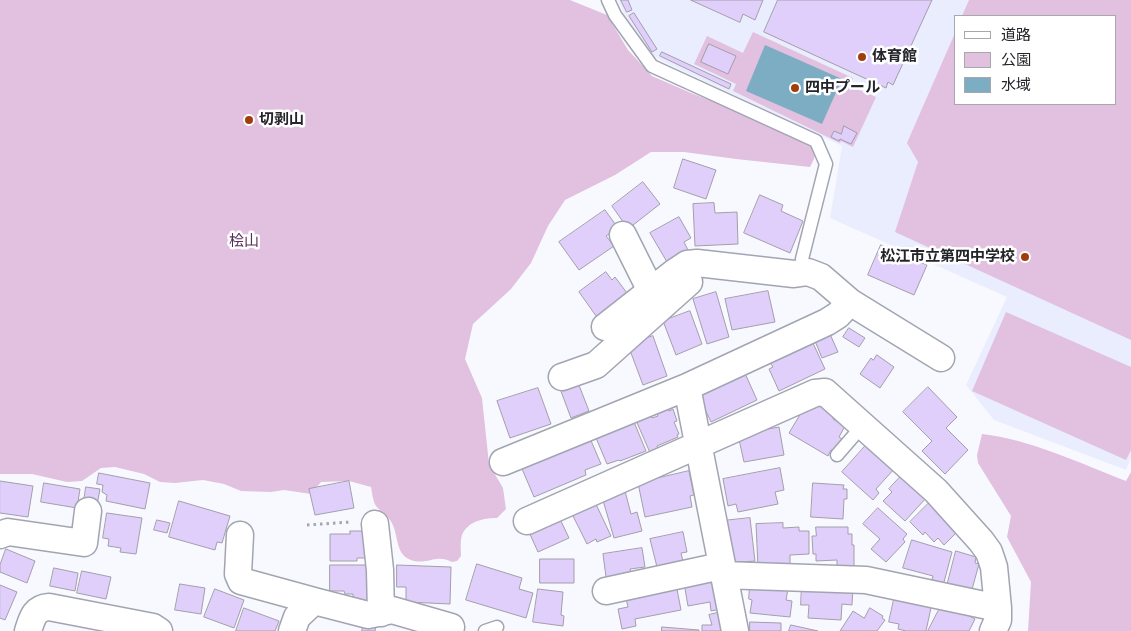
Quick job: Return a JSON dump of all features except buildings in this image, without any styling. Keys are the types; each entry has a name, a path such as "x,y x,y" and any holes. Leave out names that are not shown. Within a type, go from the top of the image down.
{"street":[{"path":"623,235 651,291"},
{"path":"562,377 596,365 707,263"},
{"path":"605,326 688,264 707,263 794,274 808,272 821,277 850,302 941,358"},
{"path":"502,462 687,387 827,322 838,315 850,302"},
{"path":"687,387 735,631"},
{"path":"527,521 697,444 820,392 829,395 936,491 982,541 989,552 994,567 995,620 866,580 722,570 606,591"},
{"path":"0,535 8,532 84,543 88,511"},
{"path":"375,524 380,570 381,612"},
{"path":"240,535 238,574 241,581 368,615 392,610 456,630"},
{"path":"292,631 298,617 314,601"},
{"path":"28,631 36,612 39,609 49,607 153,627 158,631"}],"lane":[{"path":"608,0 615,15 652,66 816,141 826,164 802,259 808,272"},
{"path":"837,455 863,425"}],"path":[{"path":"307,525 367,521 375,524"}],"shaded area":[{"name":"松江市立第四中学校","path":"618,0 1131,0 1131,458 1126,470 994,420 966,385 1007,297 830,218 842,146 662,61 653,55 625,15"}],"green space":[{"name":"桧山","path":"0,0 570,0 607,15 628,50 652,76 776,126 812,143 816,150 810,167 684,152 651,152 615,175 565,200 548,226 531,263 511,289 473,324 465,359 482,398 489,464 503,488 506,509 497,518 482,520 468,526 462,535 461,556 457,561 437,559 419,562 407,558 403,554 393,525 376,506 371,487 349,481 321,482 311,494 284,490 271,492 241,491 224,484 203,480 175,483 160,482 144,474 115,467 101,468 82,481 67,482 32,474 0,474"},
{"path":"969,0 1131,0 1131,340 895,232 918,162 907,143 954,35 954,105 1116,105 1116,15 962,15"},
{"name":"四中プール","path":"753,32 853,78 850,86 876,97 853,147 841,141 840,143 733,91 736,84 694,64 707,36 743,53"},
{"path":"1006,312 1131,367 1131,450 1126,460 972,391"},
{"path":"982,434 1037,447 1126,481 1131,472 1131,631 1028,631 1031,582 1007,537 1011,516 978,463 977,455"}],"water":[{"path":"765,45 842,79 822,124 746,91"}],"place":[{"name":"体育館","path":"862,57"},
{"name":"四中プール","path":"795,88"},
{"name":"切剥山","path":"249,120"},
{"name":"松江市立第四中学校","path":"1025,257"}]}
